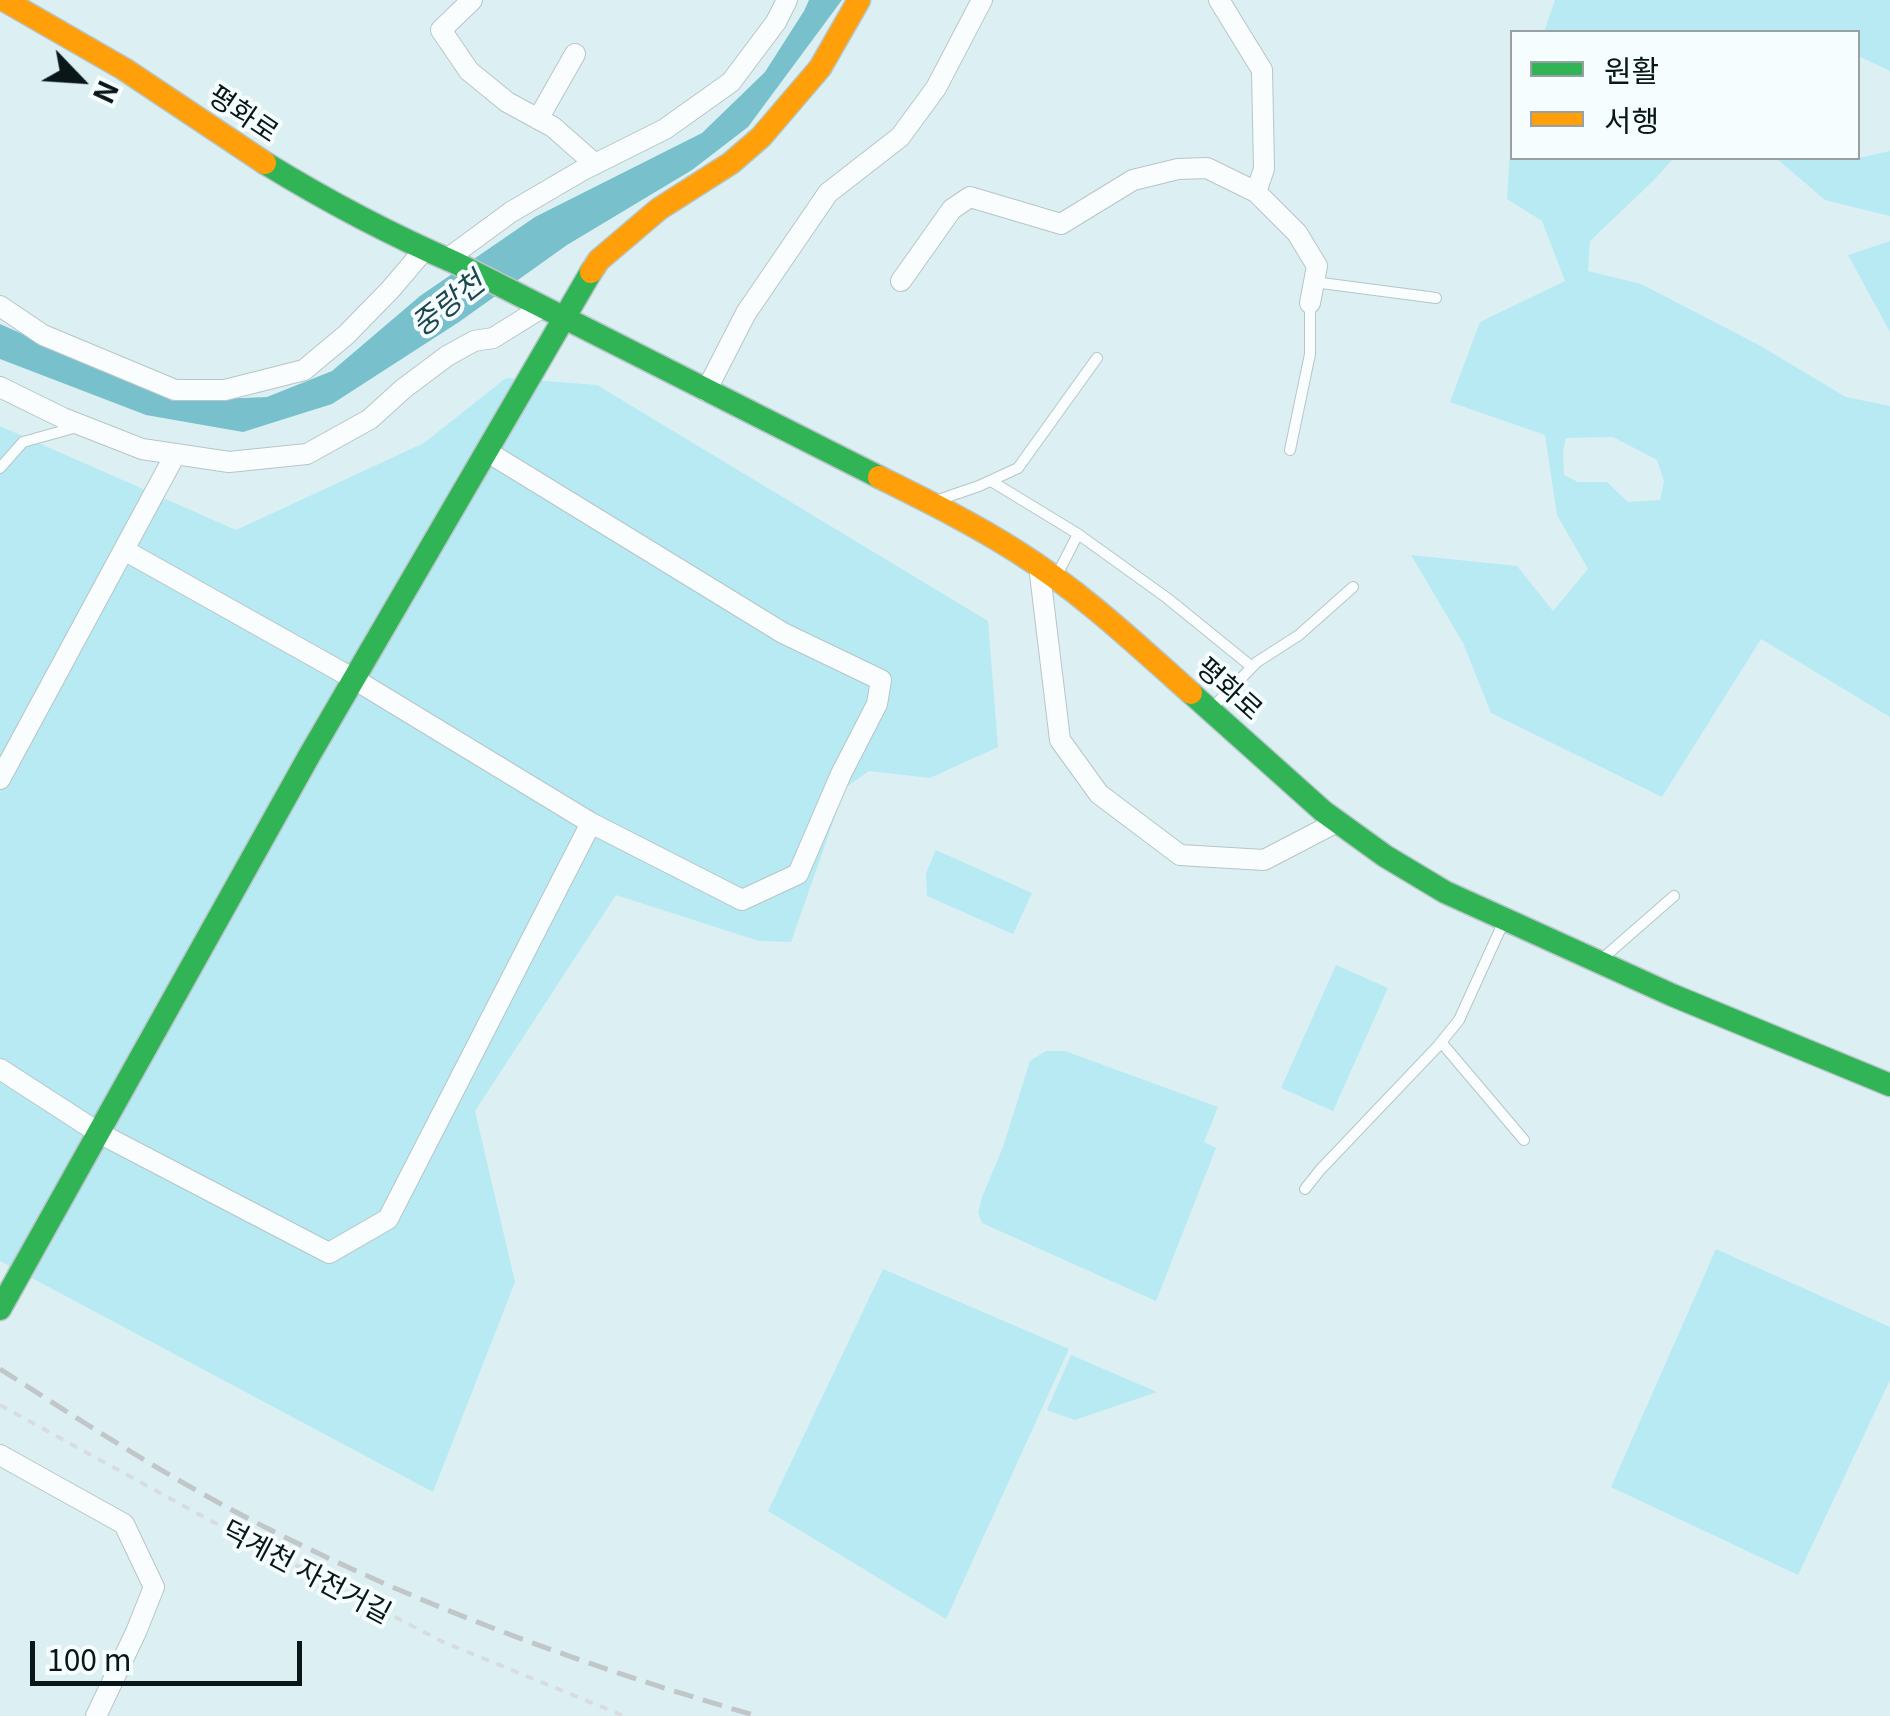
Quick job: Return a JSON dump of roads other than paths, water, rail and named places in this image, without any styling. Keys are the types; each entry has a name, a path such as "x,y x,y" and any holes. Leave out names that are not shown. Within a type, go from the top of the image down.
{"main road":[{"name":"평화로","path":"4,0 124,69 302,186 390,234 443,257 930,503 1015,550 1111,621 1287,782 1337,822 1445,892 1672,996 1890,1085"},
{"path":"0,1309 486,451 553,313 599,260 659,209 731,162 761,137 820,68 859,0"}],"street":[{"path":"472,0 440,30 469,71 507,102 552,127 596,164"},
{"path":"0,306 43,335 175,390 225,390 304,370 390,290 511,212 666,129 731,82 776,22 787,0"},
{"path":"706,391 746,313 828,194 900,137 936,88 982,0"},
{"path":"1219,0 1262,70 1264,169 1256,192"},
{"path":"538,119 576,54"},
{"path":"902,281 952,209 970,197 1061,224 1133,180 1178,168 1207,168 1256,192 1297,233 1317,266 1312,292"},
{"path":"0,387 142,449 229,462 308,454 370,420 402,389 446,356 474,341 493,338 553,313"},
{"path":"124,550 354,678 592,823 742,900 798,874 841,774 877,704 881,680 783,633 486,451"},
{"path":"0,779 176,455"},
{"path":"1047,572 1060,740 1099,794 1180,855 1264,860 1337,822"},
{"path":"0,1070 98,1133 329,1253 388,1219 592,823"},
{"path":"0,1455 124,1524 154,1586 96,1716"}],"lane":[{"path":"1290,450 1310,354 1312,292 1436,298"},
{"path":"930,503 1018,468 1097,358"},
{"path":"0,468 24,442 82,426"},
{"path":"991,481 1078,534 1252,667"},
{"path":"1047,572 1078,534"},
{"path":"1210,710 1252,667 1299,634 1353,587"},
{"path":"1599,962 1674,896"},
{"path":"1306,1189 1459,1020 1504,920"},
{"path":"1441,1042 1524,1140"}],"water":[{"name":"중랑천","path":"809,0 842,0 748,127 692,170 567,245 459,322 332,404 243,432 146,415 0,359 0,324 173,401 267,397 332,371 420,296 535,217 702,133 765,72"}],"railway":[{"path":"0,1369 204,1495 360,1573 556,1651 757,1716"}]}
